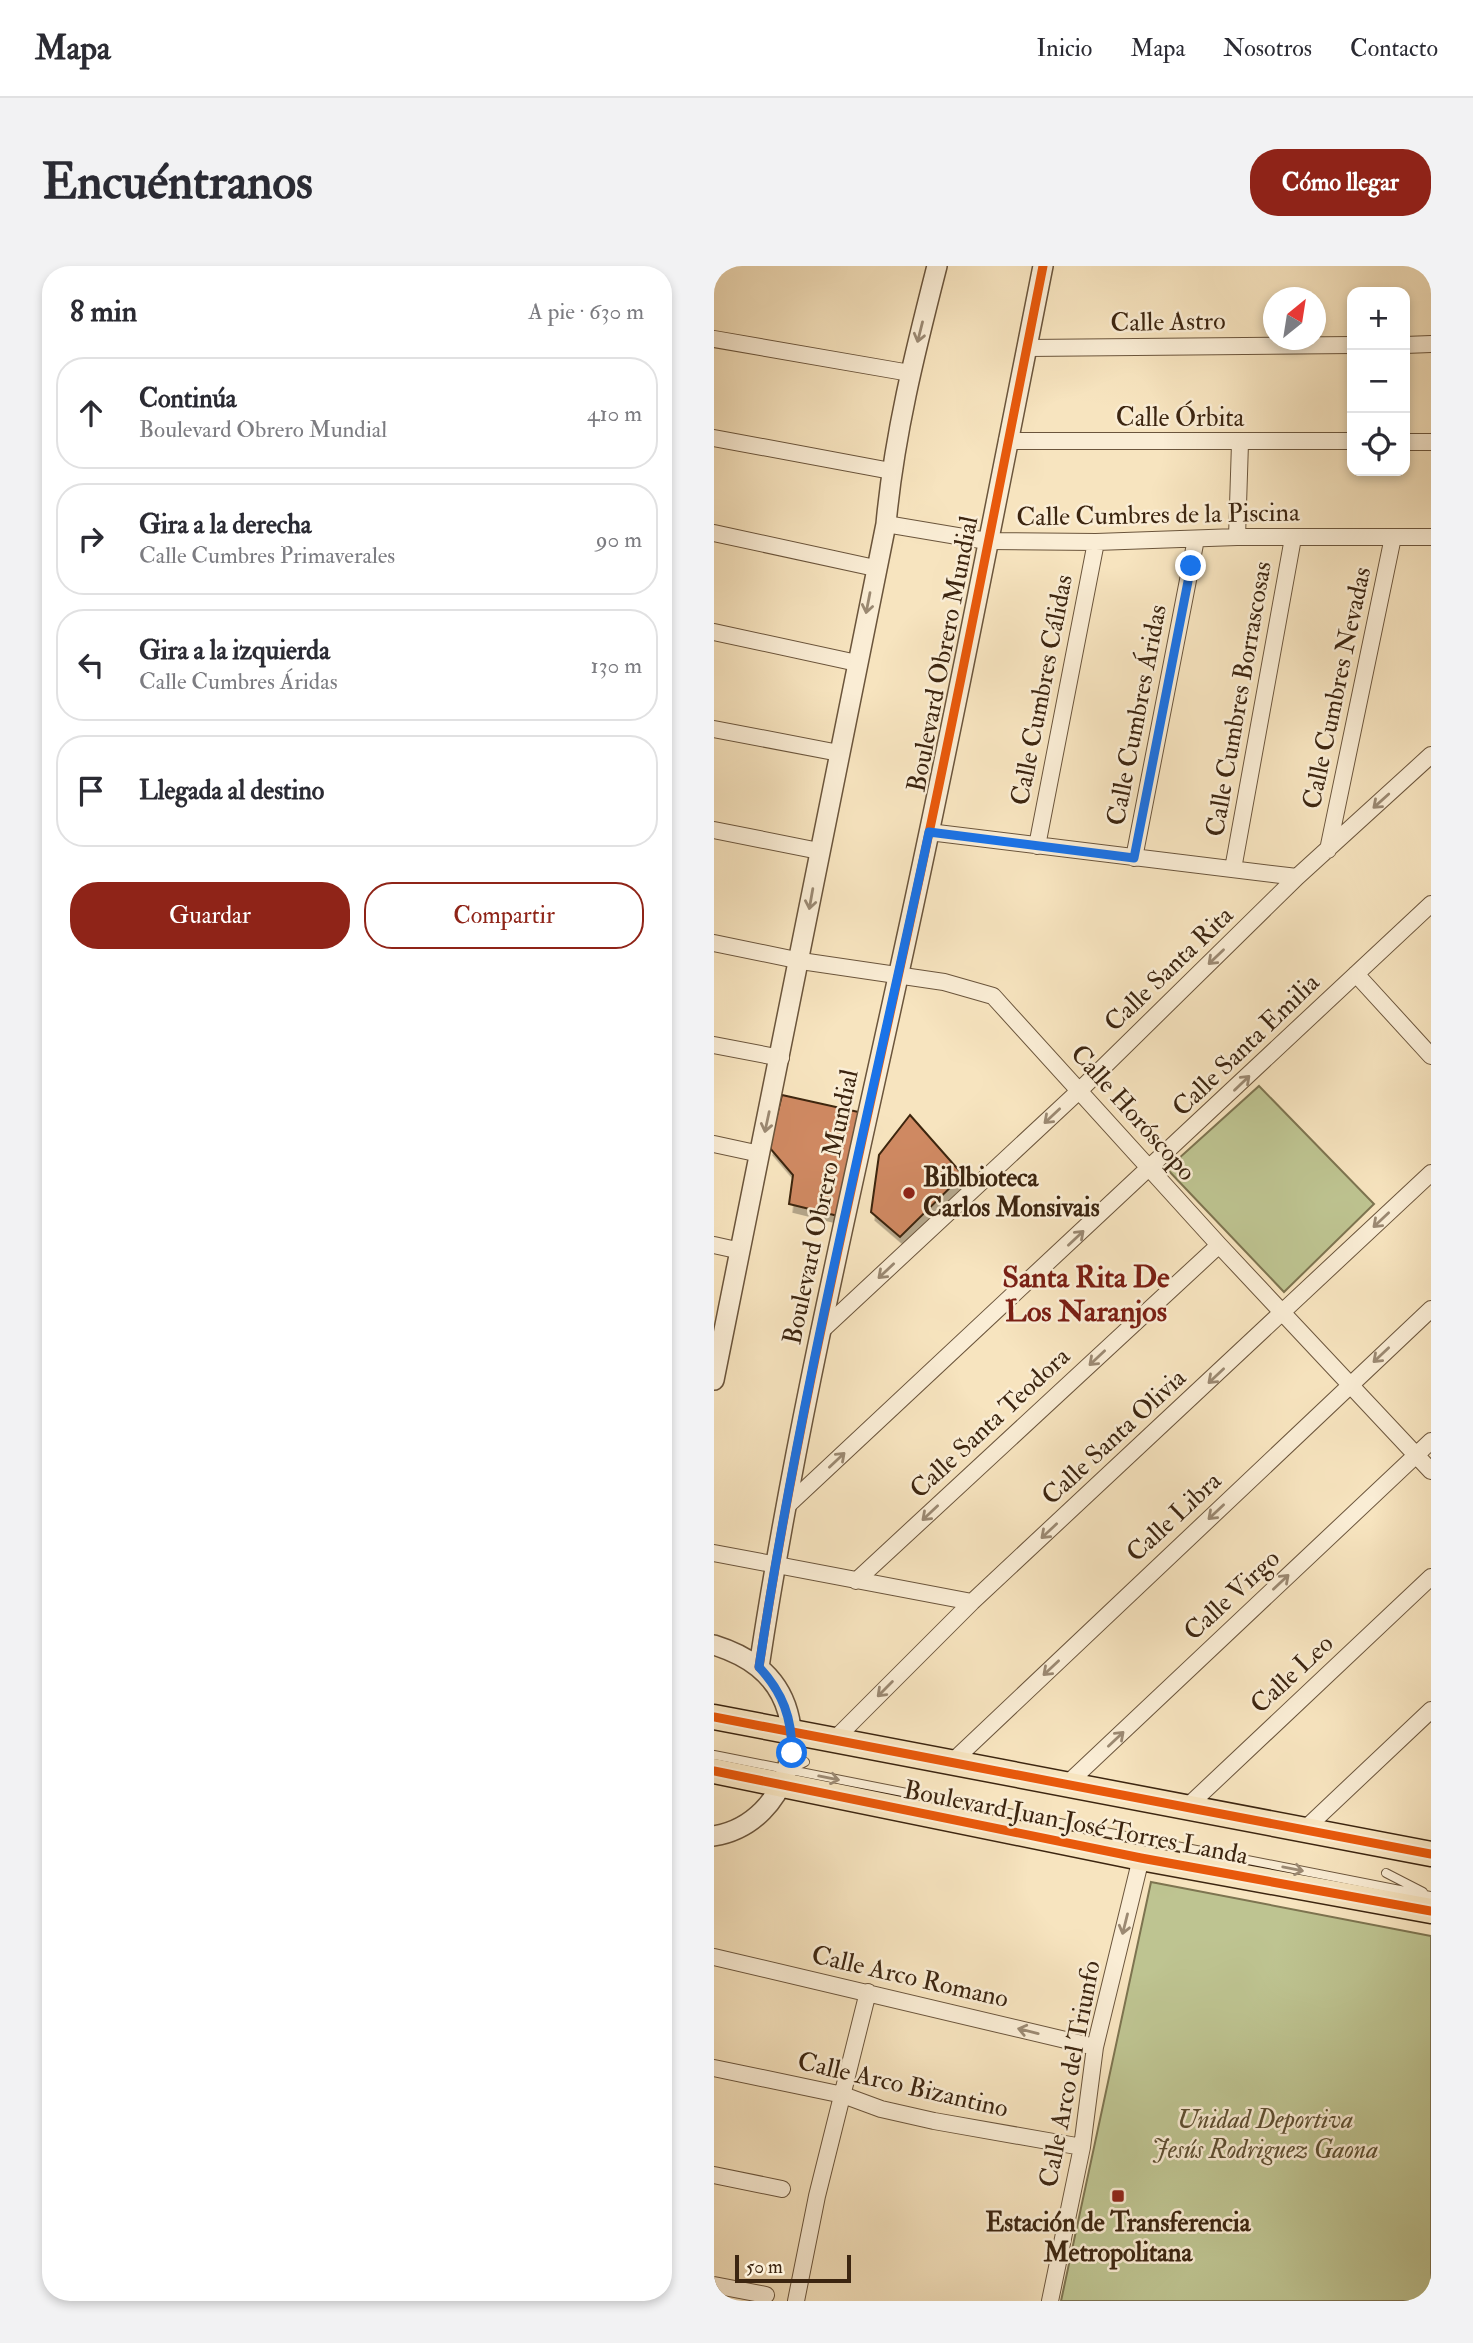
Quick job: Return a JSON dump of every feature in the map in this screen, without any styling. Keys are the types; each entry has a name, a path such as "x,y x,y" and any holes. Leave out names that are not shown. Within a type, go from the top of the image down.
{"main road":[{"name":"Boulevard Juan José Torres Landa","path":"714,1717 1429,1851"},
{"name":"Boulevard Juan José Torres Landa","path":"714,1771 791,1773 1141,1858 1430,1901"}],"street":[{"path":"714,1380 718,1348 781,1058 819,851 886,524 891,471 910,373 937,266"},
{"name":"Boulevard Obrero Mundial","path":"759,1667 774,1565 819,1333 899,975 1043,266"},
{"path":"714,339 910,373"},
{"path":"1410,345 1431,344"},
{"name":"Calle Astro","path":"1027,348 1347,345"},
{"path":"714,438 891,471"},
{"name":"Calle Órbita","path":"1007,442 1347,441"},
{"path":"1410,442 1431,442"},
{"path":"1237,537 1240,443"},
{"name":"Calle Cumbres de la Piscina","path":"886,524 987,541 1431,537"},
{"path":"714,533 875,568"},
{"name":"Calle Cumbres Nevadas","path":"1328,849 1393,537"},
{"name":"Calle Cumbres Borrascosas","path":"1233,869 1293,538"},
{"name":"Calle Cumbres Áridas","path":"1134,858 1196,539"},
{"name":"Calle Cumbres Cálidas","path":"1037,846 1096,542"},
{"path":"714,632 856,663"},
{"path":"714,729 839,753"},
{"name":"Calle Santa Rita","path":"819,1333 1080,1090 1297,877 1431,755"},
{"path":"714,830 819,851"},
{"path":"929,832 1297,877"},
{"name":"Calle Santa Emilia","path":"787,1506 1151,1169 1431,904"},
{"name":"Calle Horóscopo","path":"714,943 800,961 944,982 993,996 1219,1245 1431,1471"},
{"path":"1356,974 1428,1045"},
{"path":"714,1045 781,1058"},
{"path":"714,1144 760,1154"},
{"name":"Calle Santa Olivia","path":"833,1741 972,1602 1431,1173"},
{"path":"714,1245 741,1251"},
{"name":"Calle Santa Teodora","path":"856,1581 1219,1245"},
{"name":"Calle Libra","path":"952,1762 1431,1308"},
{"name":"Calle Virgo","path":"1066,1785 1431,1441"},
{"path":"714,1553 972,1602"},
{"name":"Calle Leo","path":"1187,1807 1431,1577"},
{"path":"714,1645 736,1652 759,1667 782,1696 792,1732 791,1773 766,1807 747,1824 714,1836"},
{"path":"1305,1829 1431,1710"},
{"name":"Calle Arco del Triunfo","path":"1050,2301 1083,2147 1094,2047 1141,1858"},
{"name":"Calle Arco Romano","path":"714,1957 1094,2047"},
{"path":"796,2301 817,2196 868,1992"},
{"name":"Calle Arco Bizantino","path":"714,2068 843,2095 881,2109 934,2122 1083,2147"},
{"path":"714,2175 782,2189"},
{"path":"714,2285 766,2295"}],"lane":[{"path":"714,1755 791,1773 1430,1901"},
{"path":"1386,1873 1430,1901"}],"green space":[{"path":"1259,1086 1374,1204 1284,1292 1167,1169"},
{"name":"Unidad Deportiva Jesús Rodriguez Gaona","path":"1151,1882 1431,1936 1431,2301 1061,2301"}],"building":[{"path":"782,1095 863,1113 838,1216 789,1204 793,1175 769,1147"},
{"name":"Biblbioteca Carlos Monsivais","path":"910,1115 963,1175 900,1237 871,1212 879,1155"}],"cycle path":[{"path":"759,1667 805,1407 936,800 1043,266"},
{"path":"714,1717 1431,1854"},
{"path":"714,1771 1141,1858 1431,1911"}],"place":[{"name":"Biblbioteca Carlos Monsivais","path":"909,1193"},
{"name":"Estación de Transferencia Metropolitana","path":"1118,2196"}],"district":[{"name":"Santa Rita De Los Naranjos","path":"1086,1294"}],"route":[{"path":"792,1753 789,1714 782,1696 759,1667 774,1565 819,1333 929,832 1134,858 1191,566"}]}
